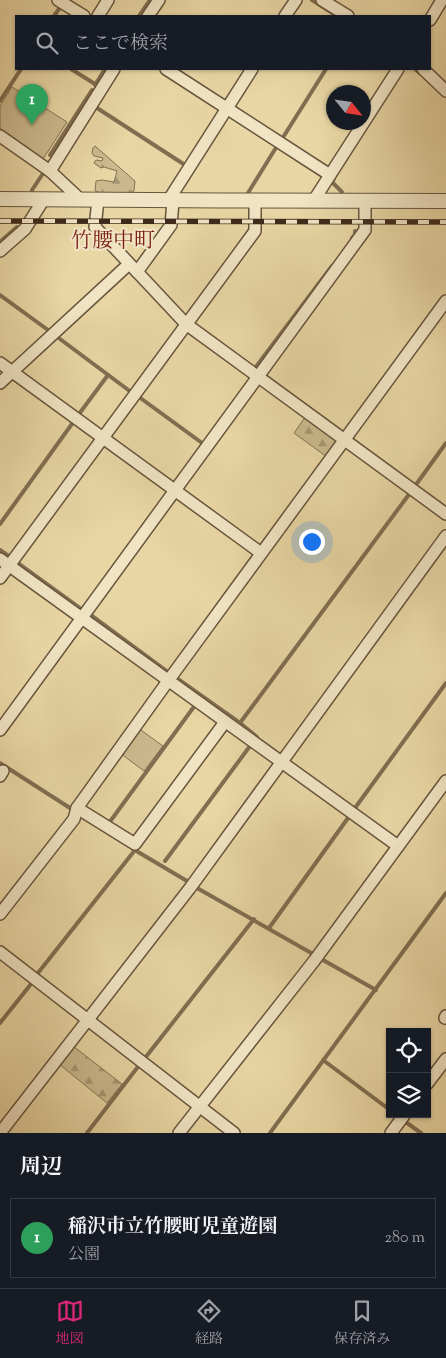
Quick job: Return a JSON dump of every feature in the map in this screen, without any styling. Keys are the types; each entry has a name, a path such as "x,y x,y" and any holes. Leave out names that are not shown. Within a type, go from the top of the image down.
{"street":[{"path":"58,0 82,15"},
{"path":"99,15 108,0"},
{"path":"149,15 158,0"},
{"path":"286,15 296,0"},
{"path":"322,0 346,15"},
{"path":"431,18 442,0"},
{"path":"50,171 113,70"},
{"path":"168,70 330,175"},
{"path":"0,383 133,268 171,225 170,201 251,70"},
{"path":"314,200 397,70"},
{"path":"423,70 446,91"},
{"path":"0,136 50,171 80,200"},
{"path":"0,198 170,201 446,200"},
{"path":"0,251 25,229 44,199"},
{"path":"98,200 95,228 186,324 446,514"},
{"path":"0,730 365,230 365,200"},
{"path":"0,578 5,562 103,438 255,232 256,201"},
{"path":"0,914 74,819 77,808 168,681 446,301"},
{"path":"0,363 261,553"},
{"path":"0,1133 190,888 446,536"},
{"path":"5,562 398,846"},
{"path":"77,808 135,844 225,722"},
{"path":"179,1133 314,961 446,781"},
{"path":"0,952 234,1133"},
{"path":"431,1079 446,1059"},
{"path":"391,1133 402,1118"}],"green space":[{"path":"12,87 67,122 43,159 0,128 0,106"},
{"path":"95,146 135,181 134,191 126,194 115,194 95,191 96,181 114,182 117,171 104,167 101,168 94,163 96,160 102,161 103,158 94,156 92,153"},
{"path":"306,416 337,438 338,443 327,457 294,433"},
{"path":"138,728 163,746 144,771 120,753"},
{"path":"73,1046 122,1084 107,1103 59,1064"}],"waterway":[{"path":"140,15 150,0"},
{"path":"312,0 335,15"},
{"path":"55,15 61,6"},
{"path":"0,101 20,70"},
{"path":"73,70 95,84"},
{"path":"95,85 104,70"},
{"path":"282,139 325,70"},
{"path":"416,70 421,74"},
{"path":"50,155 92,90"},
{"path":"97,108 185,165"},
{"path":"248,193 277,146"},
{"path":"32,190 42,175"},
{"path":"334,179 332,182 342,192"},
{"path":"0,242 17,227"},
{"path":"352,238 355,235 355,231"},
{"path":"255,368 332,266"},
{"path":"0,295 48,330"},
{"path":"56,336 131,392"},
{"path":"79,414 108,375"},
{"path":"139,397 202,443"},
{"path":"0,524 74,421"},
{"path":"415,486 446,443"},
{"path":"240,723 410,493 412,495"},
{"path":"0,550 10,557"},
{"path":"18,563 80,608"},
{"path":"91,615 168,672"},
{"path":"175,677 257,737"},
{"path":"355,808 446,683"},
{"path":"109,823 193,708"},
{"path":"165,861 250,746"},
{"path":"0,763 70,808"},
{"path":"269,928 348,818"},
{"path":"133,849 187,881"},
{"path":"38,973 135,850"},
{"path":"197,888 313,954"},
{"path":"270,1133 446,893"},
{"path":"145,1058 254,919"},
{"path":"323,960 376,990"},
{"path":"0,1023 31,984"},
{"path":"323,1060 386,1107"},
{"path":"87,1133 137,1068"},
{"path":"407,1123 421,1133"}],"railway":[{"path":"0,221 446,222"}],"place":[{"name":"稲沢市立竹腰町児童遊園","path":"32,125"}],"district":[{"name":"竹腰中町","path":"113,242"}]}
